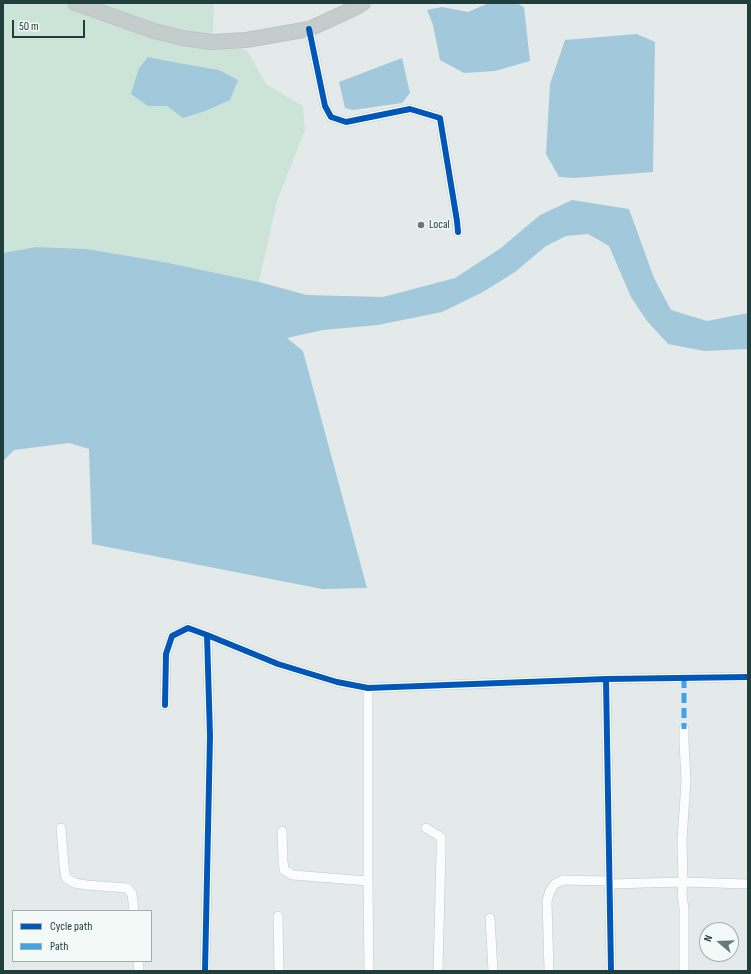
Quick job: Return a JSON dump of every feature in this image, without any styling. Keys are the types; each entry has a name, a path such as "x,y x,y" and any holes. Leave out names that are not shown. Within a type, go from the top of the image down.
{"highway":[{"path":"75,3 154,31 183,38 211,42 246,40 309,29 363,3"}],"street":[{"path":"309,29 325,106 331,117 346,122 410,109 440,118 458,232"},
{"path":"165,705 166,654 172,636 188,628 278,664 337,682 368,688 606,679 748,678"},
{"path":"205,971 210,736 207,635"},
{"path":"606,679 611,971"},
{"path":"368,688 369,971"},
{"path":"684,729 686,781 682,839 684,971"},
{"path":"61,828 66,878 75,883 86,885 127,888 132,894 134,910"},
{"path":"426,828 441,837 442,852 438,971"},
{"path":"282,831 284,870 292,875 368,881"},
{"path":"549,971 548,901 550,891 555,884 563,880 748,884"},
{"path":"278,916 279,971"},
{"path":"490,918 493,971"}],"green space":[{"path":"3,3 214,3 213,34 248,52 266,84 303,106 305,130 277,201 259,282 164,262 87,249 36,247 3,253"}],"water":[{"path":"489,3 516,3 524,7 530,61 495,71 464,73 440,60 433,25 427,10 442,7 468,12"},
{"path":"637,34 655,42 653,172 574,178 559,177 546,154 550,84 565,40"},
{"path":"148,57 219,70 238,80 230,100 205,111 183,118 167,106 148,106 131,94 139,68"},
{"path":"402,58 410,93 402,103 353,110 345,108 339,82"},
{"path":"572,200 629,209 654,278 671,310 707,321 748,313 748,349 704,351 668,344 647,321 631,297 609,246 588,234 566,236 546,246 515,272 483,292 442,312 378,325 323,330 287,338 303,351 367,588 322,589 92,544 89,449 69,443 14,450 3,461 3,253 36,247 87,249 164,262 259,282 307,295 383,297 455,278 501,248 540,215"}],"marked path":[{"path":"684,678 684,729"}],"cycle path":[{"path":"309,29 325,106 331,117 346,122 410,109 440,118 458,232"},
{"path":"165,705 166,654 172,636 188,628 278,664 337,682 368,688 606,679 748,677"},
{"path":"205,971 210,736 207,635"},
{"path":"606,679 611,971"}],"place":[{"name":"Local","path":"421,225"}]}
